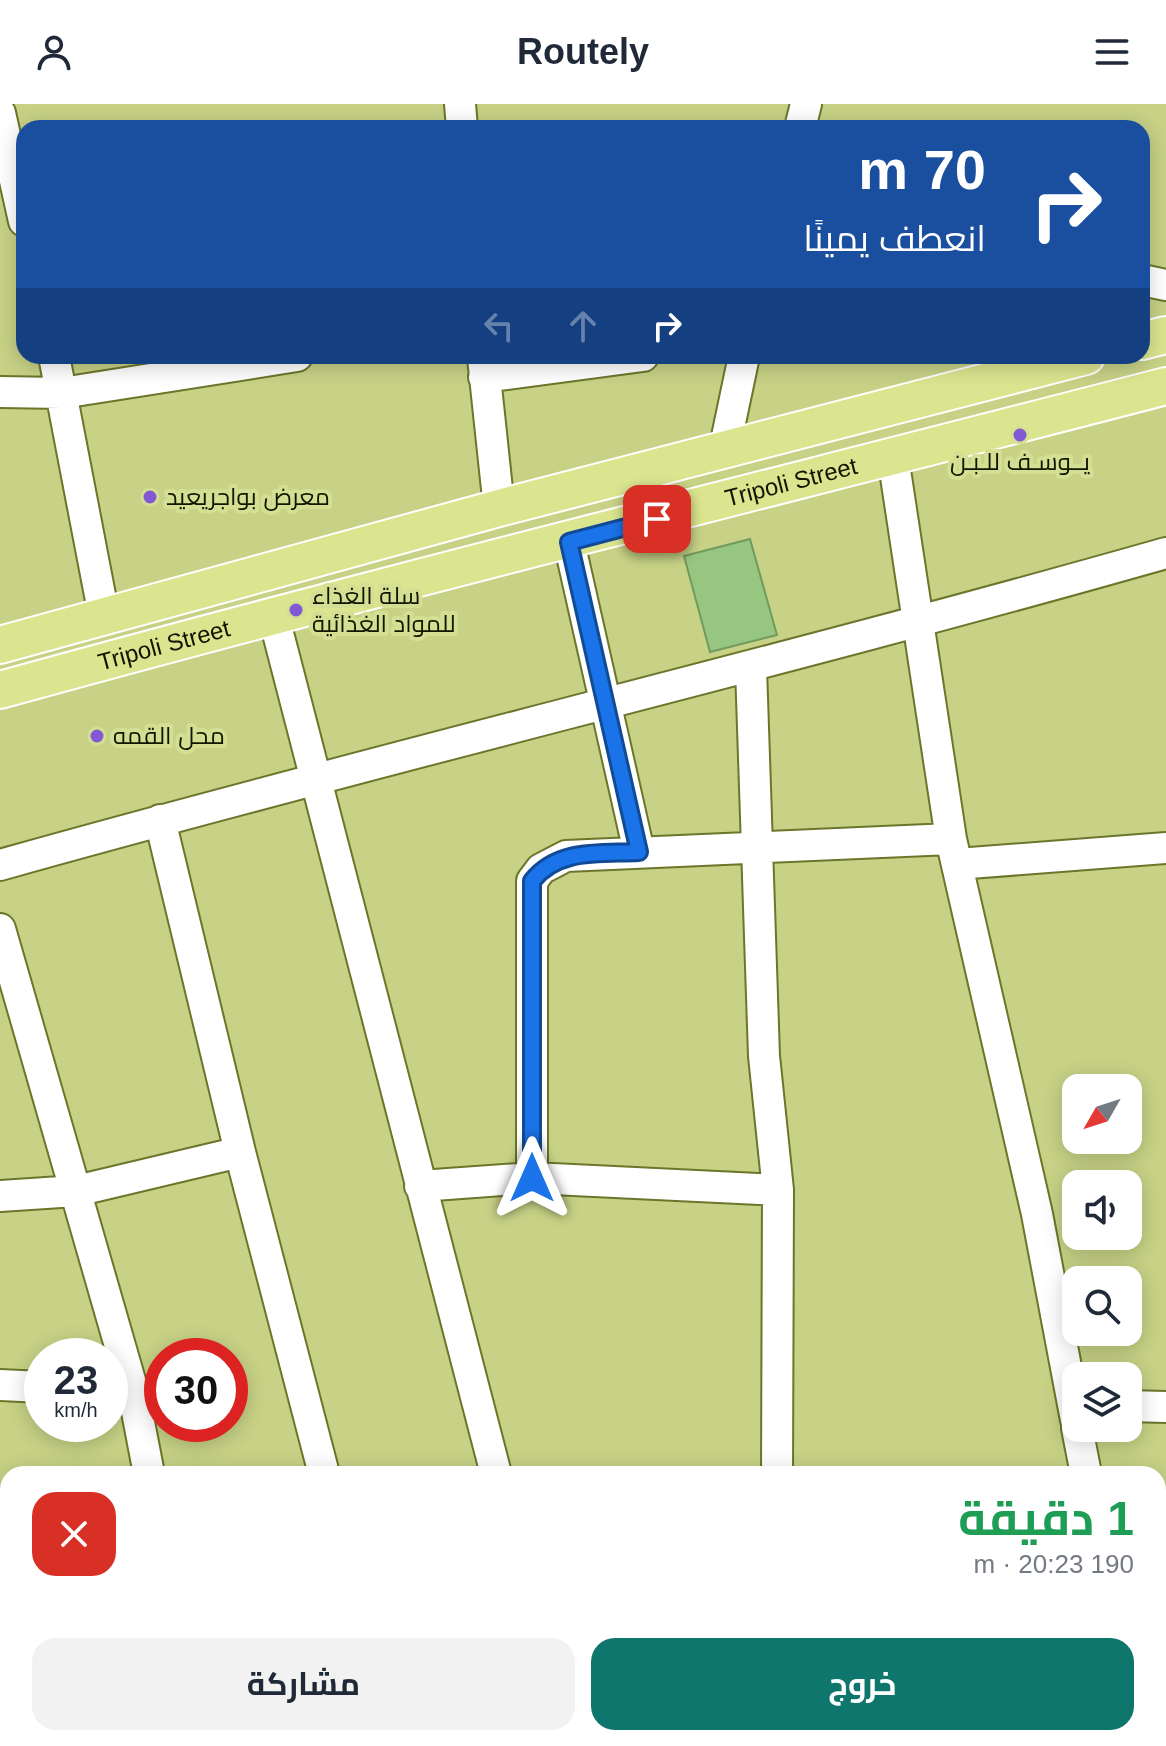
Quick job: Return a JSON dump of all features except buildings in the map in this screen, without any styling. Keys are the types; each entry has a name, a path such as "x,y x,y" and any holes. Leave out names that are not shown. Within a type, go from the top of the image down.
{"main road":[{"name":"Tripoli Street","path":"0,645 499,508 1056,364"},
{"name":"Tripoli Street","path":"0,690 273,614 569,542 1166,386"}],"street":[{"path":"0,113 16,185"},
{"path":"56,364 104,616"},
{"path":"0,392 62,393 246,364"},
{"path":"499,508 483,366 515,364"},
{"path":"724,451 742,364"},
{"path":"893,457 954,852 1037,1214 1066,1362"},
{"path":"569,542 639,852"},
{"path":"0,865 316,777 751,668 1166,553"},
{"path":"273,614 494,1466"},
{"path":"751,668 764,1056 778,1190 777,1466"},
{"path":"160,820 240,1152 322,1466"},
{"path":"532,1178 532,881 541,869 566,856 756,845 954,852 1166,848"},
{"path":"0,929 76,1191 110,1338"},
{"path":"0,1196 76,1191 240,1152"},
{"path":"420,1186 532,1178 778,1190"},
{"path":"0,1385 24,1386"},
{"path":"1142,1406 1166,1407"},
{"path":"128,1409 146,1466"},
{"path":"1081,1442 1085,1466"}],"place":[{"name":"يــوسـف للـبـن","path":"1020,435"},
{"name":"معرض بواجريعيد","path":"150,497"},
{"name":"سلة الغذاء للمواد الغذائية","path":"296,610"},
{"name":"محل القمه","path":"97,736"}],"route":[{"path":"532,1178 532,881 541,869 566,856 639,852 569,542 657,519"}]}
